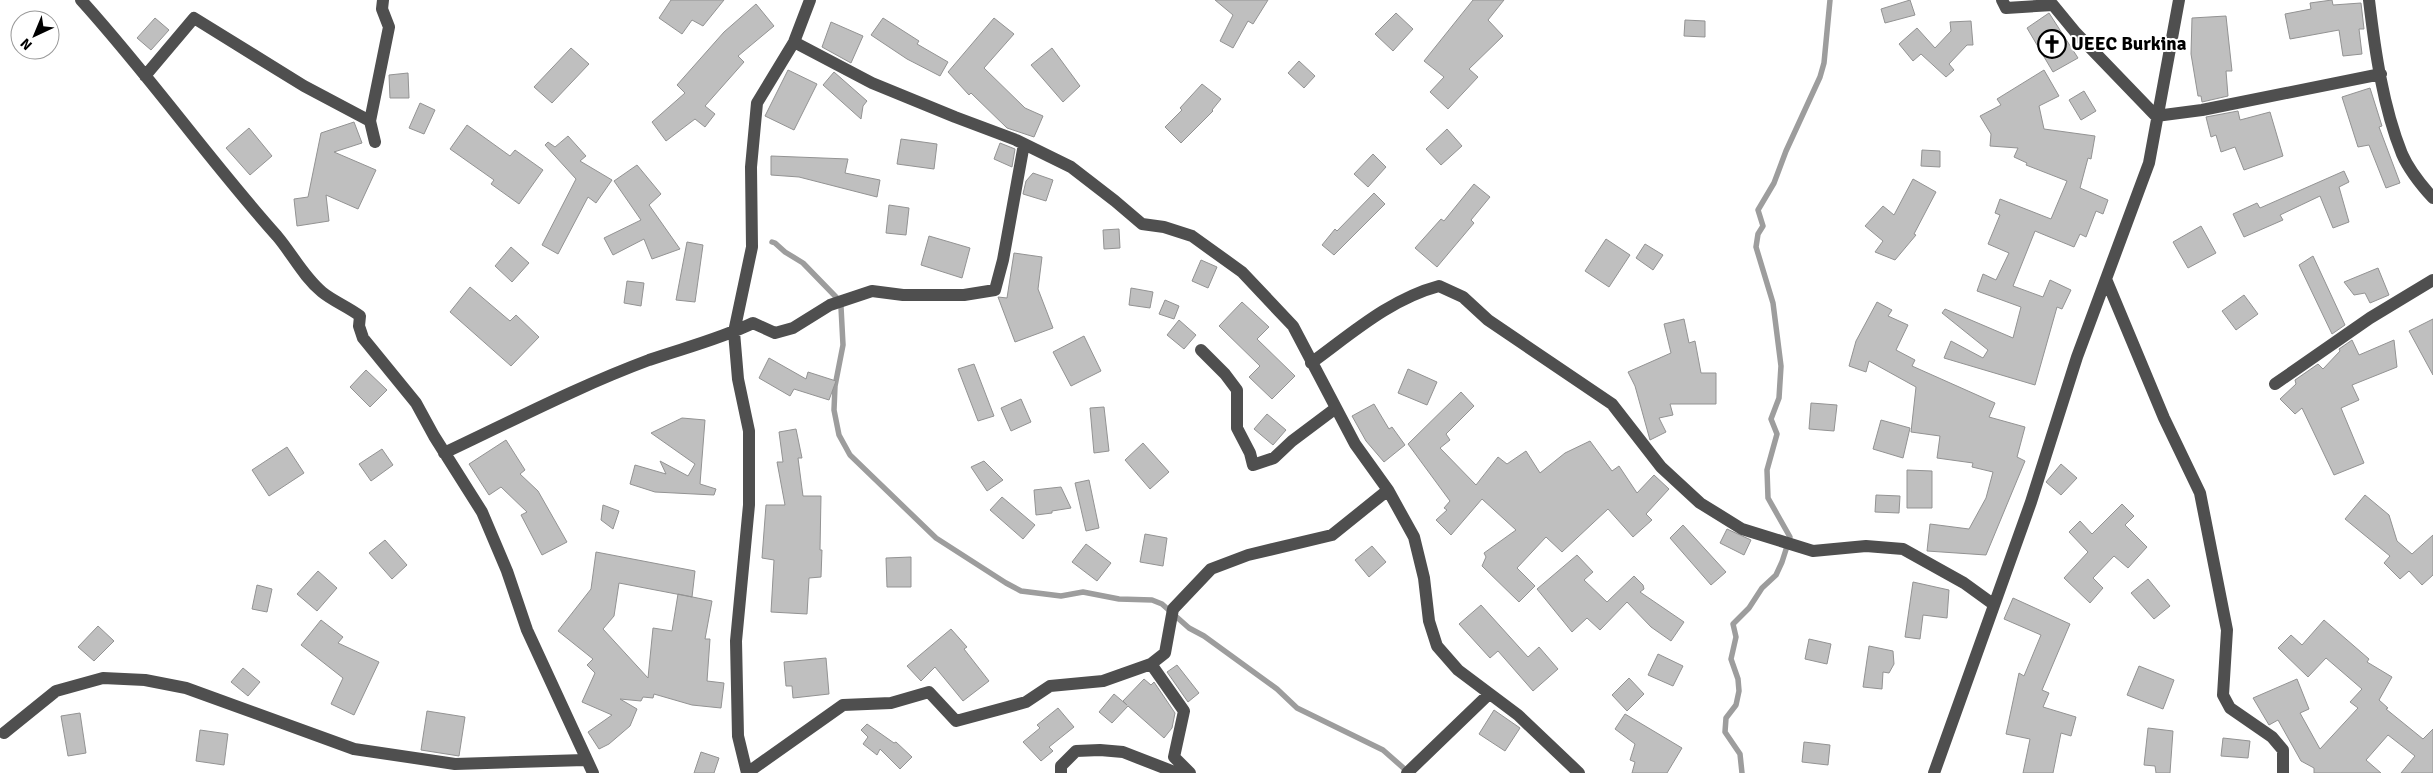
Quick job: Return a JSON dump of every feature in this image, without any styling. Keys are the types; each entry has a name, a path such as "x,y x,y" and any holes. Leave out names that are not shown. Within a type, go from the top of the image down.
{"street":[{"path":"81,0 111,32 236,190 280,240 304,276 324,294 360,316 359,326 363,338 416,402 444,452 482,512 507,572 527,630 585,760 593,773"},
{"path":"376,142 370,120 389,27 382,9 383,0"},
{"path":"810,0 794,42 757,103 751,167 752,247 734,332 738,380 749,431 749,505 736,642 738,736 747,773 843,705 891,703 929,692 956,721 1026,702 1050,686 1103,681 1151,664 1166,653 1173,609 1211,569 1248,555 1332,535 1388,490"},
{"path":"2002,0 2006,8 2054,5 2076,33 2156,116"},
{"path":"1934,773 2031,502 2077,357 2149,163 2156,116 2179,0"},
{"path":"2370,0 2381,74 2403,156 2420,184 2433,198"},
{"path":"145,76 194,18 304,86 370,120"},
{"path":"794,42 872,83 1024,144 1071,167 1116,201 1142,224 1164,227 1192,236 1242,272 1293,326 1355,444 1388,490 1414,537 1424,578 1429,621 1437,646 1458,670 1518,715 1579,773"},
{"path":"2156,116 2202,110 2381,74"},
{"path":"444,452 536,409 648,361 734,332 753,323 775,333 793,328 830,305 872,291 903,295 946,295 995,290 1003,260 1024,144"},
{"path":"2106,279 2164,418 2200,493 2227,630 2223,695 2230,708 2272,737 2283,750 2283,773"},
{"path":"2275,384 2370,318 2433,280"},
{"path":"1311,363 1391,305 1415,292 1439,286 1464,297 1488,320 1612,404 1661,467 1700,503 1742,529 1812,551 1866,546 1903,549 1964,583 1993,604"},
{"path":"1201,350 1225,374 1237,390 1237,428 1250,454 1253,465 1274,458 1292,441 1336,408"},
{"path":"1151,664 1184,711 1174,758 1190,773"},
{"path":"4,733 56,691 103,678 112,678 145,680 186,688 354,749 455,764 585,760"},
{"path":"1407,773 1488,694"},
{"path":"1061,773 1061,766 1076,751 1100,750 1123,752 1177,773"}],"building":[{"path":"671,0 724,0 703,26 692,20 682,34 659,18"},
{"path":"1215,0 1268,0 1253,24 1248,21 1233,48 1220,41 1233,15"},
{"path":"1473,0 1504,0 1488,20 1503,36 1469,69 1478,77 1448,109 1430,92 1444,77 1424,61"},
{"path":"1910,0 1915,15 1885,23 1881,9"},
{"path":"2332,0 2333,5 2361,3 2364,29 2359,29 2362,54 2343,56 2339,30 2290,39 2285,14 2311,9 2310,3"},
{"path":"756,4 774,26 738,56 744,62 705,106 715,114 705,127 695,119 666,141 652,122 685,93 677,85 724,32"},
{"path":"1396,13 1413,29 1393,51 1375,34"},
{"path":"2049,13 2078,58 2053,72 2027,28"},
{"path":"2226,16 2232,71 2226,71 2228,96 2202,102 2201,96 2198,96 2191,54 2192,18"},
{"path":"155,18 169,30 151,50 137,38"},
{"path":"883,18 919,41 917,44 948,62 940,76 907,59 871,35"},
{"path":"994,18 1014,34 984,68 1025,108 1043,116 1034,137 1007,128 971,93 969,95 948,72"},
{"path":"1685,20 1705,21 1705,37 1684,36"},
{"path":"1971,21 1973,45 1967,45 1949,64 1954,70 1946,77 1921,54 1913,61 1899,44 1917,28 1935,48 1951,31 1950,22"},
{"path":"831,22 863,36 851,63 822,47"},
{"path":"571,48 589,64 552,103 534,87"},
{"path":"1052,48 1080,86 1063,102 1031,65"},
{"path":"1299,61 1315,76 1304,88 1288,73"},
{"path":"788,70 817,84 794,130 765,116"},
{"path":"2044,70 2059,96 2039,106 2044,129 2095,136 2091,159 2088,158 2080,188 2108,200 2103,214 2096,211 2086,237 2080,234 2074,247 2035,231 2013,286 2043,297 2050,280 2071,290 2062,309 2057,307 2035,385 1944,358 1951,341 1983,358 1988,350 1942,313 1945,309 2013,338 2021,307 1977,291 1983,274 1996,280 2009,253 1988,244 2000,215 1995,213 2000,199 2051,219 2067,181 2026,165 2027,163 2014,157 2018,148 1990,146 1991,134 1980,116 2001,105 1997,99"},
{"path":"834,72 867,101 863,106 861,119 823,85"},
{"path":"408,73 409,98 390,98 389,75"},
{"path":"1202,84 1221,99 1213,111 1181,143 1165,127 1182,110 1180,108"},
{"path":"2370,88 2382,126 2379,127 2400,183 2386,188 2369,145 2358,147 2342,97"},
{"path":"2084,91 2096,111 2081,120 2069,100"},
{"path":"420,103 435,110 424,134 409,128"},
{"path":"2238,111 2240,120 2270,112 2283,156 2244,170 2235,147 2221,152 2216,135 2211,137 2206,117"},
{"path":"354,122 362,143 334,152 376,170 358,209 326,195 329,221 297,226 294,199 308,197 321,133"},
{"path":"467,125 510,156 515,150 543,170 519,204 491,184 494,180 450,149"},
{"path":"249,128 272,156 250,175 226,148"},
{"path":"1447,129 1462,146 1441,165 1426,149"},
{"path":"568,136 586,156 580,161 612,180 596,203 588,197 558,254 542,245 576,179 545,145 548,142 555,147"},
{"path":"901,139 937,144 934,169 897,164"},
{"path":"1000,143 1015,149 1012,167 994,159"},
{"path":"1922,150 1940,151 1940,167 1921,166"},
{"path":"1373,154 1386,167 1368,187 1354,174"},
{"path":"771,156 848,159 845,173 880,180 877,197 799,177 771,175"},
{"path":"637,165 661,194 649,205 680,249 652,259 644,239 613,255 604,238 641,220 614,181"},
{"path":"2344,171 2349,182 2339,187 2349,222 2333,228 2320,196 2280,215 2283,220 2244,237 2233,214 2257,203 2260,208"},
{"path":"1033,173 1053,180 1046,201 1023,194 1026,181"},
{"path":"1913,179 1936,192 1914,234 1916,235 1895,260 1875,252 1883,241 1865,226 1883,206 1894,215"},
{"path":"1474,184 1490,197 1471,220 1474,223 1437,267 1415,248 1441,219 1444,221"},
{"path":"1374,193 1385,204 1334,255 1322,245 1335,229 1337,231"},
{"path":"889,205 909,208 906,235 886,233"},
{"path":"2201,226 2216,253 2188,268 2173,242"},
{"path":"1119,229 1120,248 1104,249 1103,230"},
{"path":"929,236 970,248 962,278 921,265"},
{"path":"1606,239 1630,255 1609,287 1585,271"},
{"path":"687,242 703,245 695,302 676,300"},
{"path":"1645,244 1663,255 1653,270 1636,258"},
{"path":"511,247 529,263 512,282 495,266"},
{"path":"1014,253 1042,257 1038,289 1053,328 1015,342 998,297 1007,298"},
{"path":"2313,256 2345,325 2332,334 2299,265"},
{"path":"1201,260 1217,267 1208,288 1192,281"},
{"path":"2378,268 2389,295 2370,303 2365,293 2354,295 2344,282"},
{"path":"627,281 644,283 641,306 624,303"},
{"path":"470,287 510,321 516,315 539,337 511,366 450,312"},
{"path":"1131,288 1153,292 1150,308 1129,305"},
{"path":"2244,295 2258,314 2236,330 2222,311"},
{"path":"1165,300 1179,306 1174,319 1159,314"},
{"path":"1242,302 1269,327 1257,339 1295,376 1272,399 1249,377 1260,366 1219,326"},
{"path":"1877,302 1892,310 1888,316 1908,325 1896,350 1915,360 1912,366 1995,403 1989,417 2025,427 2017,457 2025,461 1986,555 1927,551 1930,524 1969,529 1986,498 1993,472 1972,467 1973,463 1937,458 1940,436 1911,432 1916,387 1869,361 1866,372 1849,366 1856,341"},
{"path":"1684,319 1689,343 1695,341 1701,373 1716,373 1716,404 1670,404 1673,415 1659,418 1666,432 1650,440 1635,386 1628,372 1671,353 1664,324"},
{"path":"2433,319 2433,375 2409,331"},
{"path":"1179,320 1196,335 1184,349 1167,335"},
{"path":"1084,336 1101,371 1071,386 1053,352"},
{"path":"2352,340 2359,355 2394,340 2397,367 2352,385 2359,400 2341,408 2364,463 2334,475 2302,408 2295,414 2280,399 2296,384 2295,380 2318,364 2323,369 2340,351 2339,349"},
{"path":"769,358 806,379 808,372 836,381 829,400 794,389 790,396 759,378"},
{"path":"974,364 994,416 978,421 958,369"},
{"path":"1408,369 1437,382 1427,405 1398,393"},
{"path":"366,370 387,390 370,407 350,387"},
{"path":"1461,392 1474,406 1446,434 1450,440 1440,448 1476,485 1498,457 1507,464 1526,451 1540,473 1565,453 1590,441 1612,471 1619,466 1637,493 1654,475 1669,489 1646,514 1652,520 1633,537 1608,509 1562,552 1546,537 1517,568 1535,586 1519,602 1482,566 1486,557 1484,553 1516,530 1482,499 1451,535 1436,520 1447,510 1444,508 1450,501 1408,444"},
{"path":"1021,399 1031,422 1011,431 1001,408"},
{"path":"1811,403 1837,405 1834,431 1809,429"},
{"path":"1374,404 1389,429 1392,427 1405,445 1384,462 1366,441 1352,416"},
{"path":"1104,407 1109,451 1094,453 1090,408"},
{"path":"1267,414 1286,430 1273,445 1254,429"},
{"path":"682,418 705,420 700,484 716,489 714,495 655,492 630,484 635,465 666,474 660,461 688,476 695,464 651,433"},
{"path":"1881,420 1910,428 1903,458 1873,449"},
{"path":"796,429 802,458 798,458 803,496 821,496 821,577 809,578 807,614 771,612 774,560 762,558 766,505 785,505 777,462 783,462 779,432"},
{"path":"506,440 525,470 520,474 538,491 567,542 542,555 521,515 527,512 501,487 489,495 469,464"},
{"path":"1143,443 1169,472 1150,489 1125,460"},
{"path":"287,447 304,473 269,496 252,470"},
{"path":"382,449 393,465 371,481 359,464"},
{"path":"984,461 1003,480 987,491 971,467"},
{"path":"2061,464 2077,478 2061,495 2046,482"},
{"path":"1907,470 1932,471 1932,508 1907,508"},
{"path":"1089,480 1099,528 1086,531 1075,483"},
{"path":"1061,487 1071,508 1036,515 1034,490"},
{"path":"1876,495 1900,496 1899,513 1875,512"},
{"path":"2365,495 2389,515 2397,541 2412,554 2433,535 2433,575 2422,585 2409,571 2400,579 2384,563 2390,556 2345,519"},
{"path":"1002,497 1035,525 1023,539 990,510"},
{"path":"2122,504 2134,516 2125,525 2147,547 2128,568 2114,556 2093,578 2103,588 2090,603 2064,578 2088,552 2069,532 2080,521 2092,534"},
{"path":"603,505 619,511 613,529 601,520"},
{"path":"1683,525 1726,572 1711,585 1670,538"},
{"path":"1727,529 1751,540 1744,555 1720,543"},
{"path":"1145,534 1167,538 1163,566 1140,562"},
{"path":"385,540 407,565 392,579 369,553"},
{"path":"1086,544 1111,563 1097,581 1072,562"},
{"path":"1372,546 1386,562 1369,577 1355,560"},
{"path":"596,552 695,571 692,597 712,601 705,639 710,639 707,681 724,683 721,708 692,705 654,694 653,698 643,697 641,701 620,699 637,709 630,726 609,744 599,749 588,732 612,715 582,702 595,673 587,665 593,659 558,631 591,589","holes":["619,583 678,594 672,631 653,628 648,678 603,629 614,616"]},
{"path":"1577,555 1593,572 1584,580 1607,602 1634,576 1643,585 1644,589 1640,592 1684,622 1671,641 1651,627 1627,602 1600,630 1587,618 1572,632 1537,589"},
{"path":"911,557 911,587 887,587 886,558"},
{"path":"318,571 337,588 317,611 297,594"},
{"path":"2148,579 2170,606 2154,619 2131,593"},
{"path":"1913,582 1949,590 1947,618 1923,615 1920,639 1905,637"},
{"path":"257,585 272,589 267,612 252,609"},
{"path":"2013,598 2070,624 2042,690 2049,693 2043,707 2076,717 2071,736 2061,733 2053,773 2023,773 2030,739 2006,734 2019,673 2024,676 2041,635 2004,619"},
{"path":"1481,605 1528,657 1539,647 1558,669 1533,691 1498,651 1490,658 1459,624"},
{"path":"321,620 343,637 338,643 379,662 354,715 331,704 343,678 301,645"},
{"path":"2324,620 2369,659 2367,662 2392,677 2379,700 2388,708 2386,709 2423,739 2433,729 2433,773 2401,773 2415,756 2388,735 2366,760 2381,773 2314,773 2314,768 2301,761 2278,720 2269,725 2253,698 2297,679 2309,709 2300,713 2320,749 2358,708 2350,702 2362,689 2326,658 2308,677 2278,648 2291,635 2302,645"},
{"path":"98,626 114,641 94,661 78,647"},
{"path":"951,629 967,647 964,649 989,681 963,701 935,667 921,681 907,666"},
{"path":"1809,639 1831,644 1827,664 1805,659"},
{"path":"1869,646 1893,651 1894,664 1889,673 1883,672 1882,689 1863,687"},
{"path":"1658,654 1683,666 1673,686 1648,675"},
{"path":"826,658 829,694 793,698 792,686 786,686 784,662"},
{"path":"1177,665 1199,693 1188,702 1167,672"},
{"path":"2139,666 2174,680 2163,709 2127,695"},
{"path":"243,668 260,682 248,696 231,682"},
{"path":"1629,678 1644,694 1627,711 1612,695"},
{"path":"1144,679 1151,685 1154,682 1175,713 1172,728 1164,738 1128,706 1112,723 1099,712 1114,694 1127,705 1123,701"},
{"path":"1058,708 1074,727 1049,747 1053,751 1041,761 1023,742 1040,728 1037,725"},
{"path":"1494,710 1520,728 1505,751 1479,734"},
{"path":"427,711 465,717 459,756 421,750"},
{"path":"80,713 86,753 68,756 61,716"},
{"path":"1625,714 1682,748 1667,773 1632,773 1635,762 1630,760 1635,744 1615,729"},
{"path":"867,724 894,743 896,742 912,757 900,769 880,749 877,755 863,744 868,737 861,730"},
{"path":"2148,728 2173,731 2170,773 2156,773 2155,766 2144,765"},
{"path":"200,730 228,734 224,765 196,761"},
{"path":"2223,738 2250,741 2248,758 2221,756"},
{"path":"1804,742 1830,745 1828,765 1802,762"},
{"path":"701,752 719,758 714,773 694,773"}],"waterway":[{"path":"1742,773 1740,754 1725,732 1726,718 1736,705 1739,691 1738,679 1731,659 1736,637 1733,624 1749,608 1762,588 1776,575 1790,537 1768,498 1767,470 1777,434 1771,419 1779,398 1781,366 1773,303 1756,247 1758,234 1763,226 1758,210 1774,183 1786,151 1820,77 1824,63 1830,0"},
{"path":"772,242 803,263 836,297 841,307 843,345 835,386 834,410 839,435 850,455 936,538 1021,591 1061,596 1083,592 1119,599 1152,600 1162,604 1189,628 1204,636 1277,689 1297,708 1383,750 1408,772"}],"place":[{"name":"UEEC Burkina","path":"2052,44"}]}
